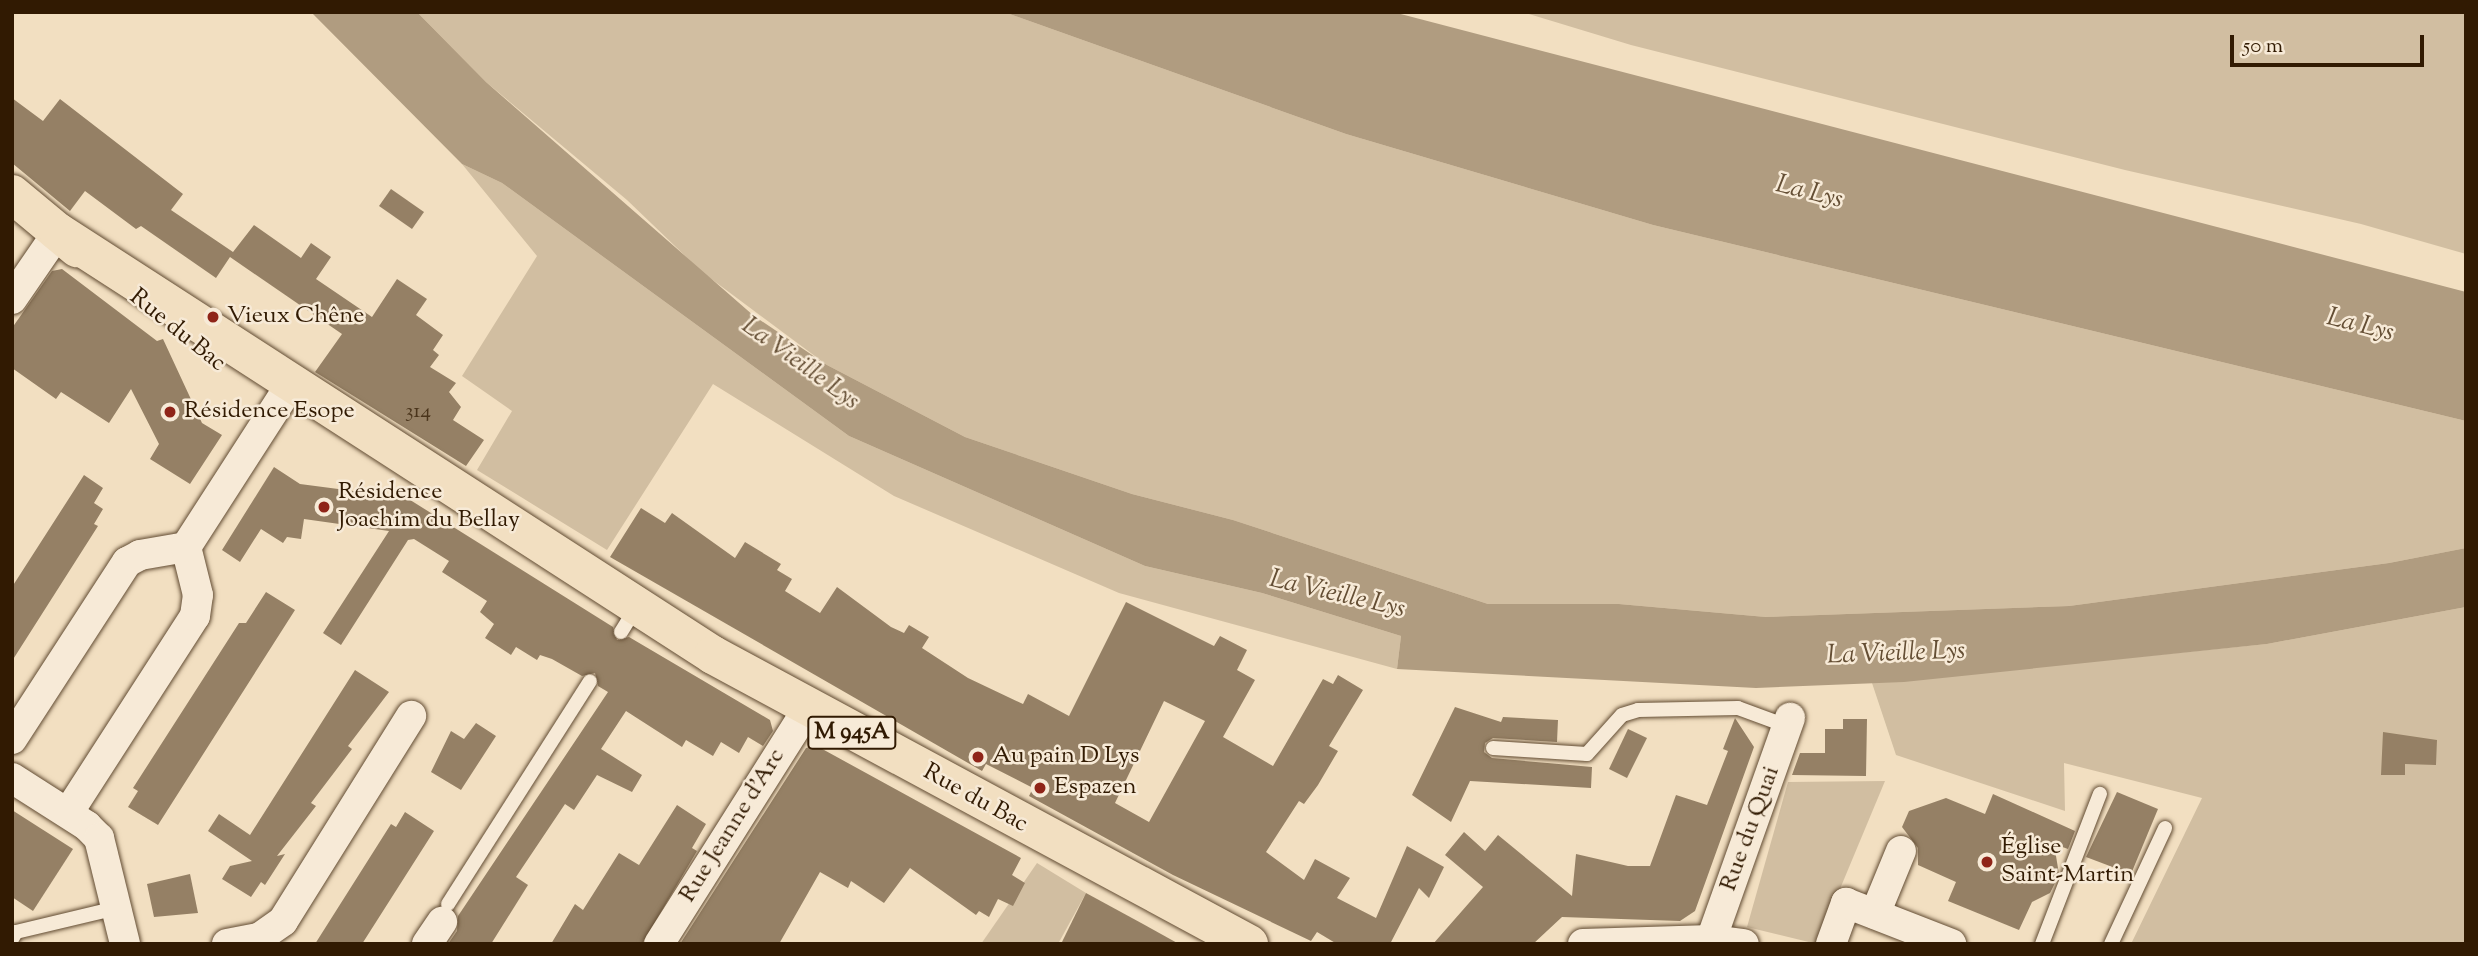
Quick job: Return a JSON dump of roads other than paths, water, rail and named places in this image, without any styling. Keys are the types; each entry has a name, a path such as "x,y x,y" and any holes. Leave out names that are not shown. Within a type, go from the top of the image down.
{"main road":[{"name":"Rue du Bac","path":"12,194 197,351 284,394 368,459 526,538 629,620 807,708 1249,944"}],"street":[{"path":"12,299 58,232"},
{"path":"68,813 195,616 198,595 186,547 284,394"},
{"path":"12,739 127,562 140,555 186,547"},
{"name":"Rue Jeanne d'Arc","path":"659,944 807,708"},
{"path":"227,944 259,941 277,928 290,912 411,716"},
{"name":"Rue du Quai","path":"1712,940 1789,722"},
{"path":"12,778 68,813 99,838 125,944"},
{"path":"1875,914 1900,851"},
{"path":"1830,944 1846,903 1951,944"},
{"path":"1583,944 1712,940 1744,944"}],"lane":[{"path":"439,923 590,681"},
{"path":"1493,748 1587,754 1622,715 1638,710 1738,708 1789,722"},
{"path":"2042,944 2100,794"},
{"path":"2111,944 2165,828"},
{"path":"14,933 117,908"}],"water":[{"name":"La Vieille Lys","path":"311,12 417,12 486,82 754,316 827,365 965,437 1132,494 1233,520 1488,604 1619,604 1766,617 2069,606 2389,563 2466,548 2466,607 2267,644 1904,682 1756,688 1397,669 1401,636 1262,593 1145,566 849,436 502,183 462,164"},
{"name":"La Lys","path":"1004,12 1393,12 2466,292 2466,421 1653,225 1346,134"}],"place":[{"name":"Vieux Chêne","path":"213,317"},
{"name":"Résidence Esope","path":"170,412"},
{"name":"Résidence Joachim du Bellay","path":"324,507"},
{"name":"Au pain D Lys","path":"978,757"},
{"name":"Espazen","path":"1040,788"},
{"name":"Église Saint-Martin","path":"1987,862"}]}
